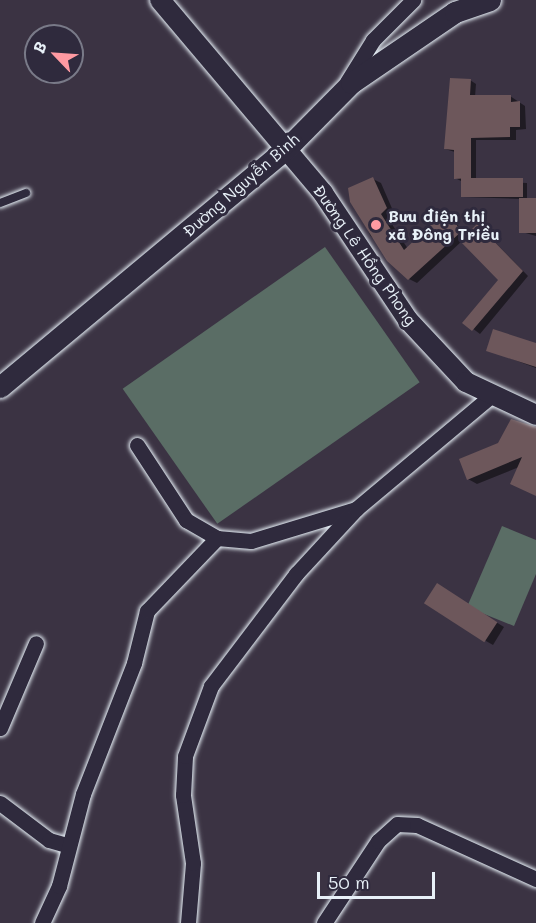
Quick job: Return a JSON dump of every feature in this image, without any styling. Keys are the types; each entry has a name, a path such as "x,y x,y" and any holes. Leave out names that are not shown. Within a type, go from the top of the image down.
{"main road":[{"name":"Đường Nguyễn Bình","path":"0,387 286,149 341,93 456,12 490,0"}],"street":[{"name":"Đường Lê Hồng Phong","path":"160,0 286,149 408,320 466,382 536,415"},
{"path":"341,93 373,40 413,0"},
{"path":"188,923 194,863 183,776 199,708 296,574 356,509 492,395"},
{"path":"136,445 186,520 217,538 251,541 356,509"},
{"path":"42,923 59,886 67,845 134,663 147,611 217,538"},
{"path":"0,728 36,643"},
{"path":"0,802 49,840 67,845"},
{"path":"324,923 378,841 397,824 417,825 536,879"}],"lane":[{"path":"0,203 26,193"}],"green space":[{"path":"325,247 420,382 217,524 123,389"},
{"path":"502,526 536,540 536,574 514,626 467,607"}],"building":[{"path":"450,78 471,79 470,95 511,95 511,102 520,101 520,127 510,127 510,137 471,138 471,178 454,179 454,150 444,149"},
{"path":"373,177 387,208 381,214 404,250 445,212 462,231 408,280 387,261 350,202 348,188"},
{"path":"461,178 523,178 523,197 461,197"},
{"path":"519,198 536,198 536,233 519,233"},
{"path":"477,224 523,271 472,331 462,323 498,280 460,241"},
{"path":"493,329 536,343 536,367 486,351"},
{"path":"511,419 536,427 536,496 510,484 522,457 467,480 459,459 498,443"},
{"path":"437,583 497,622 484,642 424,603"}],"place":[{"name":"Bưu điện thị xã Đông Triều","path":"376,225"}]}
